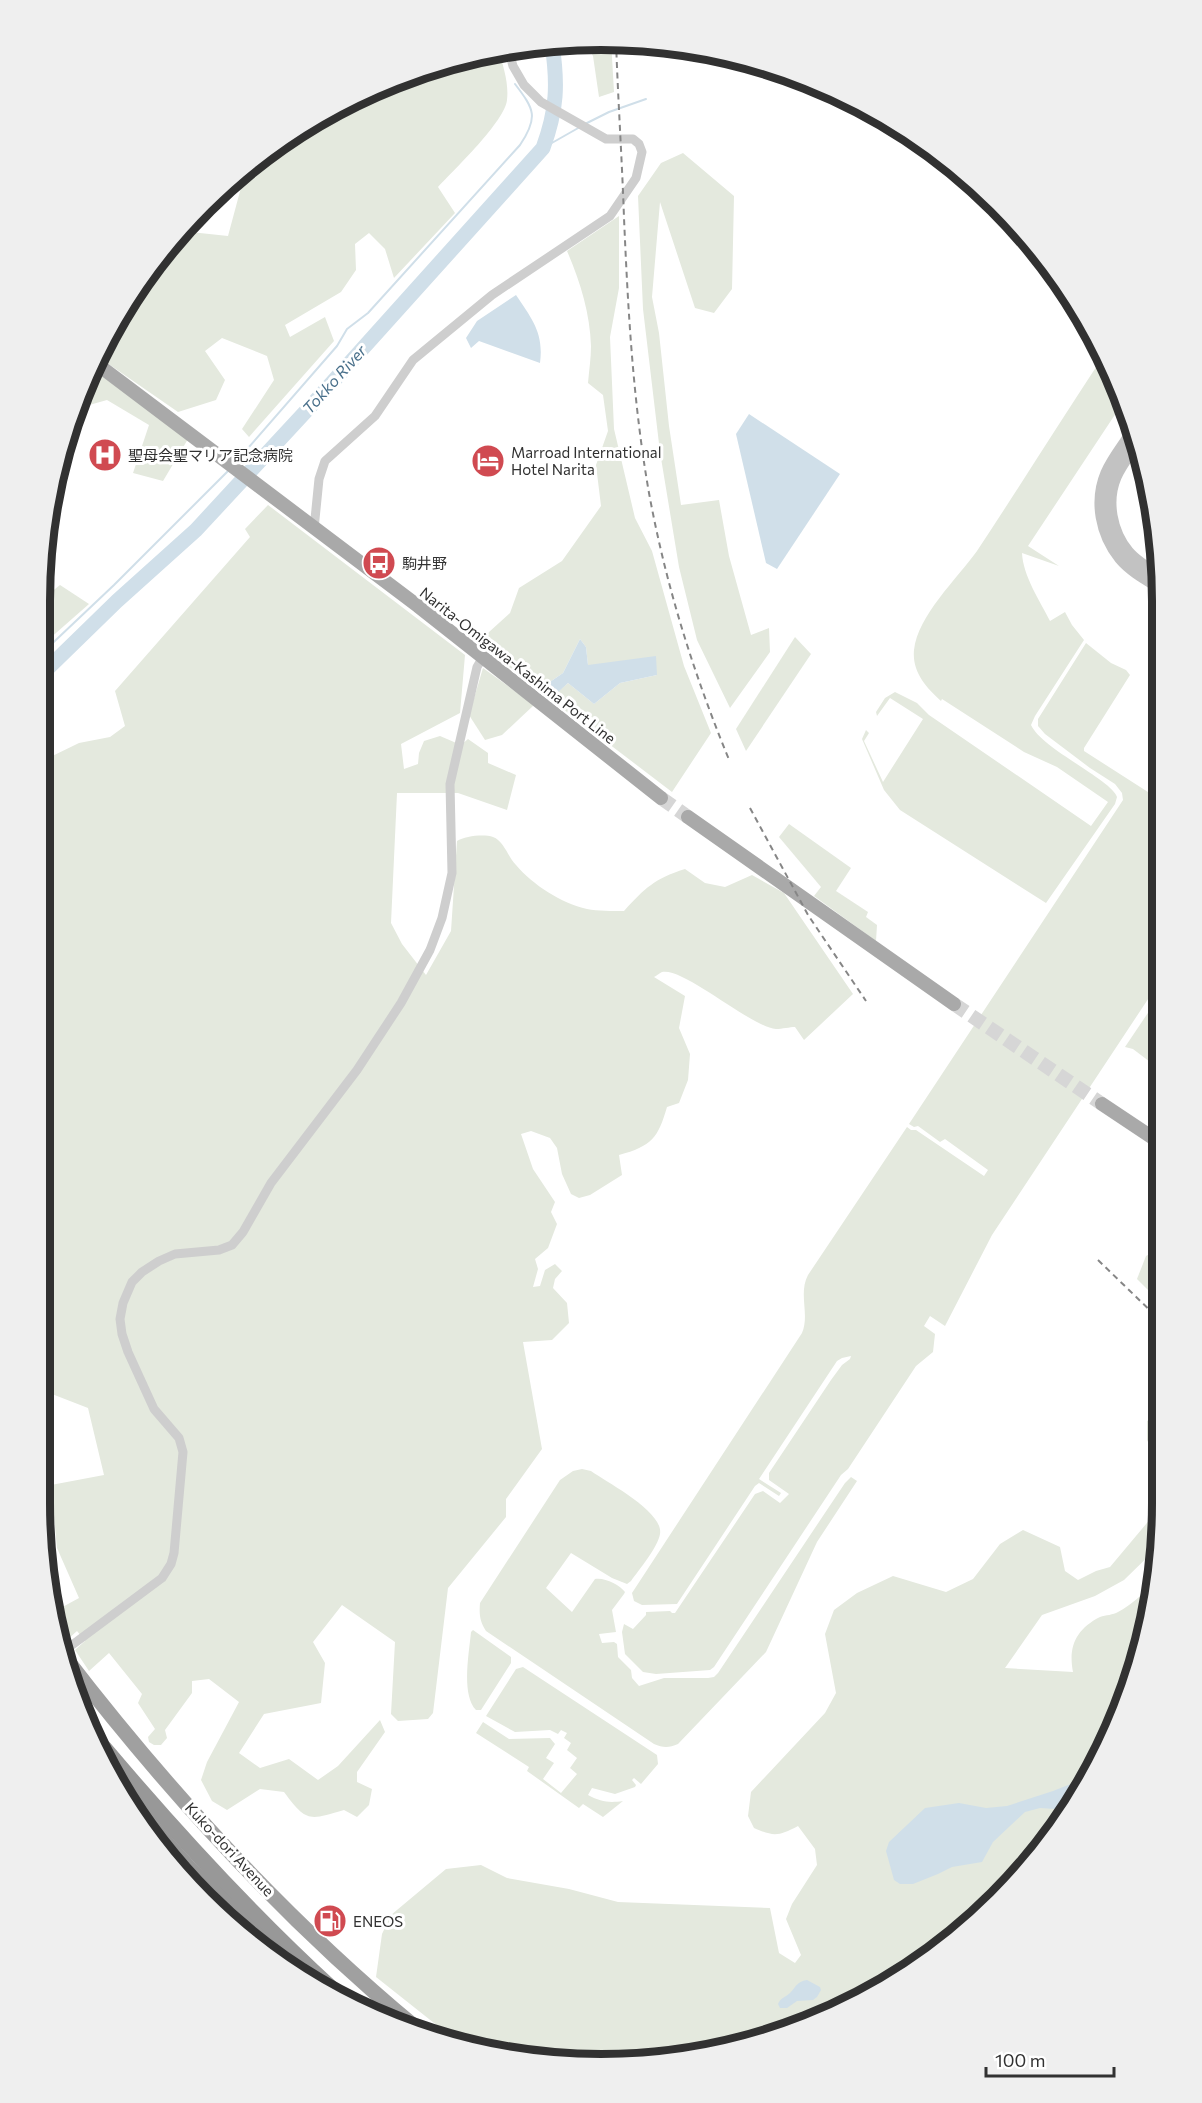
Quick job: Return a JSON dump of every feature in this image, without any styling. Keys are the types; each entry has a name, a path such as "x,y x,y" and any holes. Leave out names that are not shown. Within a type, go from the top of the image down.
{"highway":[{"name":"Kuko-dori Avenue","path":"77,1672 110,1714 233,1853 321,1942 404,2017"},
{"path":"112,1757 200,1858 318,1976"},
{"path":"173,1850 243,1922"}],"main road":[{"name":"Narita-Omigawa-Kashima Port Line","path":"101,367 483,657 661,798"},
{"path":"688,817 954,1004"},
{"path":"1102,1104 1152,1137"}],"street":[{"path":"314,529 319,479 325,461 375,416 413,360 492,295 610,216 636,178 642,152 639,144 633,139 606,139 541,102 524,85 511,57"},
{"path":"69,1647 162,1578 171,1564 174,1553 182,1443 154,1409 141,1382 122,1334 120,1318 123,1303 132,1282 159,1261 175,1254 219,1250 232,1245 243,1232 272,1184 357,1070 402,1003 430,950 442,918 452,873 450,784 477,667 483,657"}],"shaded area":[{"path":"590,50 612,50 614,92 599,97 593,56"},
{"path":"501,59 507,87 504,109 478,145 438,187 455,213 394,278 385,249 369,233 355,244 356,270 341,292 285,325 290,337 325,317 334,341 249,437 242,429 274,380 267,356 222,338 205,351 225,380 216,400 178,412 104,361 142,295 191,232 228,236 243,181 295,142 325,123 390,91 458,68"},
{"path":"683,153 734,196 732,289 714,313 695,308 660,202 652,297 659,333 669,426 681,505 719,500 729,556 751,635 769,628 770,652 730,708 697,640 679,567 660,452 643,309 638,196 661,163"},
{"path":"619,216 619,288 610,337 614,429 635,518 652,551 684,666 711,733 672,792 550,699 568,683 594,704 620,683 657,675 588,665 586,647 580,639 563,673 538,690 478,642 510,613 519,588 562,561 601,506 596,465 608,431 603,395 588,383 591,346 589,321 580,286 567,251"},
{"path":"516,295 536,327 541,352 540,363 479,341 471,348 466,338 477,321"},
{"path":"1099,363 1118,410 1028,546 1059,566 1022,553 1025,571 1050,621 1065,612 1084,640 1031,725 1048,744 1103,782 1117,797 1115,804 1046,903 900,810 884,790 862,739 866,730 869,733 864,741 883,782 923,719 890,698 877,716 876,712 885,698 895,692 917,703 929,715 1091,826 1108,802 1057,767 1024,752 942,699 941,701 921,678 914,658 917,637 930,611 977,551"},
{"path":"99,373 188,439 163,481 133,473 149,425 107,400 85,406"},
{"path":"749,414 840,474 777,569 766,563 736,434"},
{"path":"268,505 465,655 460,713 401,744 404,769 418,764 419,753 424,741 440,736 461,745 468,739 488,753 488,763 516,775 507,810 458,793 397,793 391,923 402,944 426,975 451,931 457,841 485,836 497,839 516,865 539,886 558,898 591,910 624,911 651,885 685,869 705,883 725,887 752,875 784,893 853,994 804,1040 795,1027 776,1029 764,1025 685,978 662,972 654,977 685,996 679,1028 690,1054 688,1080 679,1103 667,1107 657,1133 652,1139 639,1148 619,1155 622,1175 590,1195 579,1198 571,1194 562,1174 557,1148 550,1138 531,1131 521,1134 533,1169 555,1202 551,1212 557,1224 548,1248 535,1259 538,1269 533,1287 540,1286 545,1270 555,1264 562,1271 555,1279 553,1288 567,1303 569,1323 552,1340 523,1342 542,1449 506,1499 506,1517 448,1588 433,1713 428,1719 398,1721 391,1714 395,1642 342,1605 313,1642 325,1663 321,1703 264,1714 239,1753 260,1768 289,1759 318,1780 338,1766 380,1720 385,1732 357,1772 357,1782 372,1789 369,1805 357,1817 344,1810 323,1816 310,1816 298,1809 284,1792 260,1789 227,1810 212,1801 201,1780 207,1762 239,1702 209,1679 192,1681 192,1693 165,1730 167,1738 161,1745 154,1745 149,1742 148,1737 155,1729 138,1703 142,1694 109,1653 89,1671 75,1650 85,1641 77,1631 67,1640 60,1608 79,1598 57,1548 51,1485 104,1475 88,1408 50,1393 50,757 79,743 110,737 125,726 115,691 250,537 245,529"},
{"path":"60,585 89,604 50,638 50,601 50,593"},
{"path":"795,637 811,654 746,751 736,729"},
{"path":"580,639 586,647 588,665 656,656 657,675 620,683 594,704 568,683 555,695 544,686 563,673"},
{"path":"1086,643 1130,675 1084,751 1152,795 1152,993 992,1235 945,1326 930,1316 924,1326 935,1334 933,1352 916,1366 714,1667 710,1670 656,1674 643,1672 625,1654 622,1632 624,1624 633,1629 646,1615 646,1612 670,1611 675,1613 755,1494 763,1491 780,1503 789,1494 769,1480 769,1473 831,1380 851,1356 837,1361 759,1479 781,1493 779,1496 759,1483 755,1486 677,1604 642,1605 634,1601 632,1593 802,1333 805,1319 804,1289 808,1275 907,1127 916,1130 984,1176 988,1170 945,1139 940,1142 918,1126 914,1127 909,1124 1123,800 1122,793 1115,784 1045,734 1038,726 1038,719"},
{"path":"483,668 534,705 502,735 485,740 469,715"},
{"path":"789,824 851,868 836,891 868,912 866,917 877,925 876,941 814,896 821,887 779,837"},
{"path":"1152,1007 1152,1063 1133,1049 1125,1047"},
{"path":"1152,1253 1152,1294 1137,1279 1146,1256"},
{"path":"1152,1417 1152,1450 1147,1440 1147,1421"},
{"path":"582,1469 591,1471 644,1508 659,1525 659,1539 648,1558 627,1584 612,1578 571,1553 546,1588 572,1612 595,1579 607,1580 623,1589 624,1594 612,1610 616,1632 599,1634 602,1643 617,1644 618,1657 631,1670 632,1678 639,1686 664,1678 714,1677 845,1483 851,1477 857,1481 817,1542 766,1652 678,1744 666,1747 654,1744 486,1631 481,1621 480,1603 560,1480 573,1471"},
{"path":"1152,1517 1150,1555 1124,1580 1095,1596 1042,1615 1005,1668 1073,1672 1073,1647 1085,1627 1100,1617 1114,1614 1145,1591 1134,1645 1111,1713 1079,1778 1039,1838 991,1892 937,1940 877,1980 812,2012 744,2035 673,2049 601,2054 529,2049 493,2043 443,2030 376,1977 382,1934 391,1915 446,1869 481,1865 507,1878 569,1889 618,1902 770,1908 779,1953 795,1963 801,1955 786,1919 792,1904 817,1865 815,1849 798,1826 786,1832 767,1833 754,1828 748,1816 751,1792 825,1713 836,1693 825,1634 834,1610 857,1593 893,1576 946,1592 973,1579 1000,1544 1023,1530 1060,1547 1065,1571 1078,1580 1110,1567"},
{"path":"473,1630 511,1657 511,1663 481,1710 476,1710 471,1703 467,1684"},
{"path":"523,1667 657,1755 658,1764 641,1784 634,1778 632,1780 635,1787 615,1794 592,1788 588,1795 597,1799 609,1802 623,1801 603,1817 583,1804 579,1808 527,1771 529,1767 476,1733 483,1722 509,1739 550,1738 555,1744 546,1758 554,1763 543,1779 561,1793 577,1774 570,1768 577,1758 567,1750 571,1743 564,1738 567,1733 561,1730 558,1734 550,1730 515,1732 486,1716 516,1669"},
{"path":"1077,1782 1059,1809 1040,1808 1025,1812 993,1842 982,1862 952,1867 913,1884 900,1884 894,1880 886,1851 889,1842 925,1808 959,1803 986,1808 1007,1806"},
{"path":"807,1980 820,1987 821,1990 817,1997 813,2000 797,2001 787,2008 780,2008 778,2004 780,2000 799,1983"}],"waterway":[{"name":"Tokko River","path":"50,666 117,601 196,530 543,148 554,109 553,52"},
{"path":"235,463 337,346 347,329 368,313 520,145 530,127 532,113 515,84"},
{"path":"585,124 609,112 646,99"},
{"path":"543,148 580,127"},
{"path":"50,646 229,470"}],"taxiway":[{"path":"1130,444 1111,475 1106,495 1107,516 1113,537 1124,555 1151,576"}],"tunnel":[{"path":"661,798 688,817"},
{"path":"954,1004 1102,1104"}],"railway":[{"path":"616,50 629,321 643,459 656,528 682,630 730,762"},
{"path":"750,808 808,915 866,1001"},
{"path":"1098,1260 1152,1312"}],"place":[{"name":"聖母会聖マリア記念病院","path":"105,455"},
{"name":"Marroad International Hotel Narita","path":"488,461"},
{"name":"駒井野","path":"379,563"},
{"name":"ENEOS","path":"330,1921"}]}
